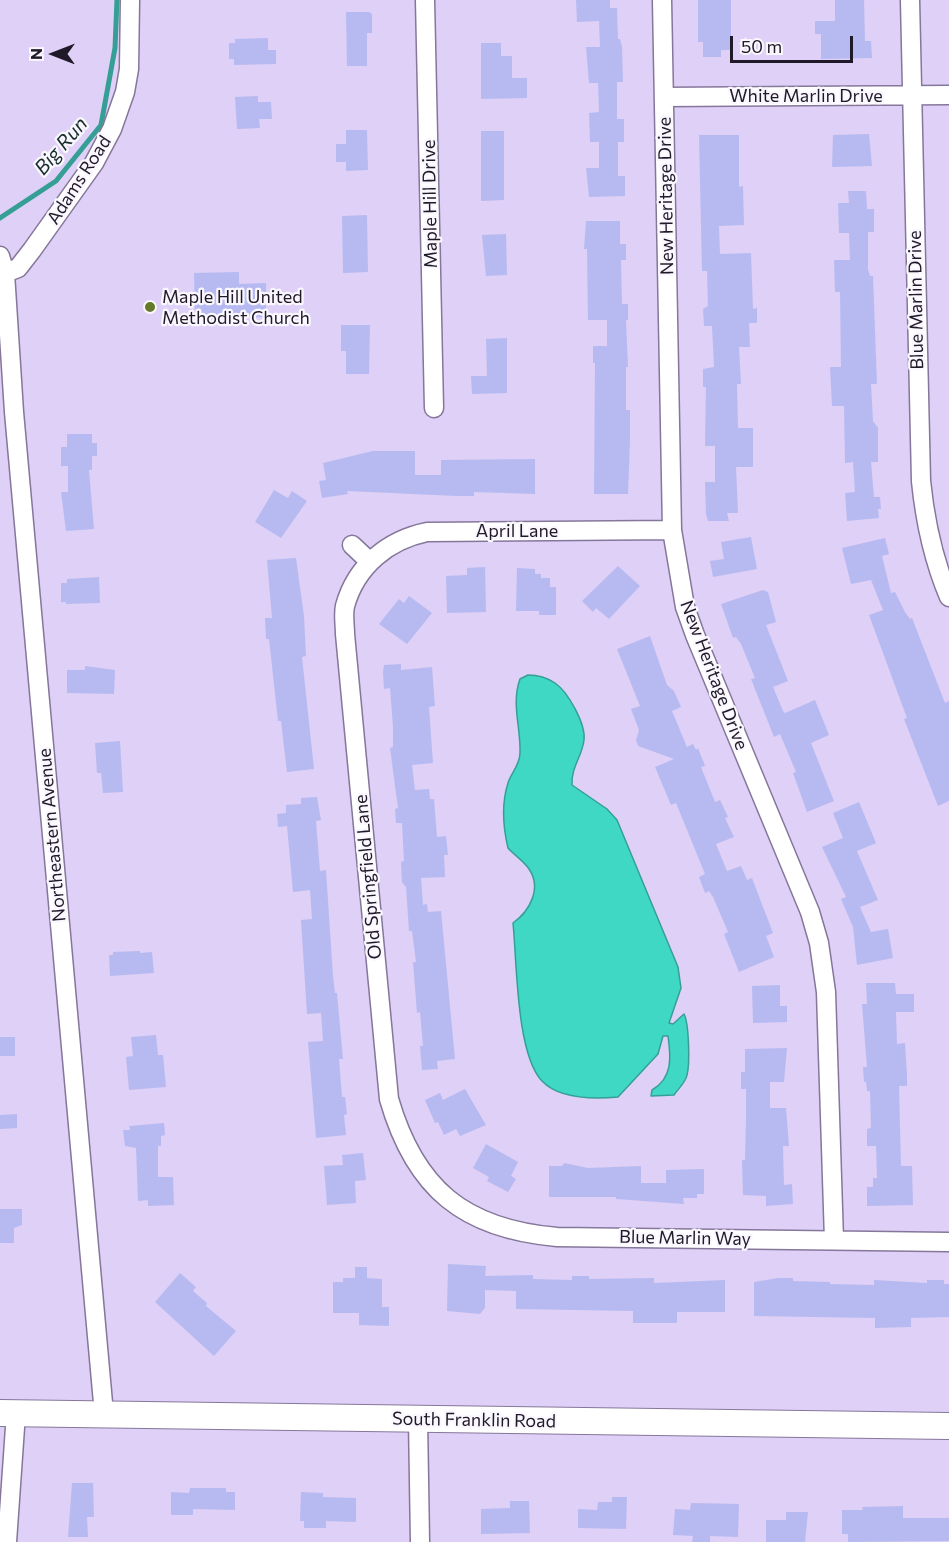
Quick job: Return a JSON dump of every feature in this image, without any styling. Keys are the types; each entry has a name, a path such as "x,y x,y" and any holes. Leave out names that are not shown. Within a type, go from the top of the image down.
{"main road":[{"name":"South Franklin Road","path":"8,1413 949,1426"}],"street":[{"name":"Adams Road","path":"3,265 18,268 93,163 112,129 125,92 129,69 130,0"},
{"name":"Maple Hill Drive","path":"425,0 434,408"},
{"name":"New Heritage Drive","path":"662,0 672,530 686,607 695,635 810,912 819,943 826,992 834,1240"},
{"name":"Blue Marlin Drive","path":"910,0 921,481 924,516 932,549 949,597"},
{"name":"White Marlin Drive","path":"664,97 949,95"},
{"name":"Northeastern Avenue","path":"3,265 15,424 104,1414"},
{"name":"April Lane","path":"369,561 412,535 428,532 672,530"},
{"path":"352,545 369,561"},
{"name":"Old Springfield Lane","path":"369,561 356,581 345,607 345,634 389,1099 398,1132 413,1160 435,1186"},
{"name":"Blue Marlin Way","path":"435,1186 460,1209 489,1224 521,1234 557,1237 949,1242"},
{"path":"7,1542 8,1413"},
{"path":"418,1419 420,1542"}],"shaded area":[{"path":"528,675 542,677 555,683 565,693 575,709 582,726 584,740 573,773 572,785 607,809 617,820 678,967 681,988 669,1023 673,1024 684,1014 688,1034 688,1070 684,1083 674,1095 651,1096 652,1090 664,1079 669,1066 668,1036 663,1036 658,1054 618,1097 589,1098 558,1092 542,1081 533,1068 522,1029 513,923 529,906 534,884 533,876 527,866 508,848 504,816 504,799 508,783 520,757 516,707 517,688 520,679"}],"building":[{"path":"576,0 610,0 610,8 617,8 618,39 622,47 623,82 617,82 617,119 624,119 624,142 618,142 618,176 625,176 625,196 589,197 586,168 599,168 599,142 590,142 589,113 599,112 598,83 589,83 586,47 600,47 599,21 577,22"},
{"path":"698,0 731,0 731,50 721,50 721,57 703,57 703,42 698,42"},
{"path":"835,0 864,0 865,41 871,41 872,58 821,59 821,34 815,34 815,21 835,21"},
{"path":"346,12 372,14 372,33 367,33 367,66 347,66"},
{"path":"268,38 268,50 276,50 276,64 234,65 234,59 229,59 229,43 235,43 235,39"},
{"path":"481,43 501,43 501,56 512,56 512,78 527,78 527,98 481,99"},
{"path":"258,96 258,102 271,102 272,119 259,119 260,128 237,129 235,97"},
{"path":"346,130 367,130 368,170 346,171 346,162 336,162 336,144 346,144"},
{"path":"481,131 504,131 504,200 481,201"},
{"path":"869,134 872,166 832,167 833,135"},
{"path":"699,135 739,135 739,187 743,186 744,225 719,226 720,254 751,253 753,309 757,308 757,323 749,323 750,347 739,347 741,384 737,384 738,428 753,428 753,467 736,467 738,513 727,513 729,521 708,521 706,514 705,482 715,482 715,446 705,446 706,387 703,387 703,369 714,367 712,326 704,326 703,309 708,306 707,271 702,271"},
{"path":"848,191 866,191 867,209 874,209 874,232 868,232 868,269 870,276 873,276 877,384 871,384 873,421 878,428 878,462 871,462 874,497 880,497 881,509 878,509 879,518 847,521 845,493 855,492 853,462 845,463 844,406 832,406 830,367 841,367 840,292 835,292 834,260 850,260 849,233 839,233 838,203 849,203"},
{"path":"367,215 368,272 343,273 342,216"},
{"path":"586,221 620,221 620,244 626,244 626,260 621,260 622,304 628,304 626,410 630,410 630,440 628,494 594,494 595,363 593,363 593,346 607,346 607,320 588,320 587,249 584,249"},
{"path":"506,234 507,275 486,276 482,235"},
{"path":"239,272 239,284 266,283 266,317 195,319 194,273"},
{"path":"341,325 370,325 369,374 346,374 346,351 341,351"},
{"path":"507,338 507,393 472,394 471,376 487,376 486,339"},
{"path":"67,434 92,434 92,443 97,443 97,456 92,456 92,470 89,470 94,529 66,531 61,492 68,492 68,466 61,466 61,447 67,447"},
{"path":"373,451 415,451 415,475 441,475 441,460 535,459 535,494 474,492 474,496 457,496 347,491 348,494 322,498 319,481 326,480 323,463"},
{"path":"274,490 288,498 292,491 307,501 281,538 255,522"},
{"path":"751,537 757,569 713,577 710,561 724,559 721,542"},
{"path":"885,538 889,554 882,556 891,593 895,592 905,612 910,619 912,618 945,703 949,701 949,801 938,806 904,719 907,718 869,615 883,610 871,580 851,584 842,548"},
{"path":"296,558 304,616 306,656 302,657 314,769 287,772 281,721 278,721 269,639 266,639 265,618 272,618 267,560"},
{"path":"618,566 640,586 609,619 596,608 593,612 582,601"},
{"path":"485,567 486,612 447,613 446,576 467,575 467,568"},
{"path":"517,568 535,569 535,574 541,574 541,578 550,578 550,587 556,587 556,615 539,615 539,611 516,611"},
{"path":"99,577 100,603 66,604 66,602 61,602 61,583 67,583 67,579"},
{"path":"763,590 768,592 776,622 766,625 788,681 773,687 783,711 785,713 815,700 829,735 811,743 834,801 807,812 793,773 796,772 780,734 774,737 751,679 755,678 741,644 736,637 733,638 721,604"},
{"path":"409,596 432,613 407,644 379,624 399,599 404,603"},
{"path":"650,636 667,685 674,691 681,707 672,711 687,747 693,744 696,750 698,748 705,766 701,767 715,802 720,800 728,817 725,818 734,837 716,844 727,871 741,866 747,880 752,878 773,933 766,936 774,957 739,972 724,934 728,932 713,897 709,891 705,893 699,877 705,874 676,803 671,805 655,767 674,759 638,746 636,740 639,730 631,709 640,706 617,649"},
{"path":"401,664 401,670 432,667 435,706 429,707 433,763 412,765 415,790 429,789 430,799 434,799 437,837 446,836 448,855 444,855 445,877 421,878 423,905 427,904 428,912 441,911 455,1059 437,1061 438,1069 422,1070 420,1046 423,1046 420,1012 417,1013 413,962 416,962 412,931 409,931 406,887 402,882 401,862 404,861 402,823 396,823 395,809 398,808 390,748 393,747 393,727 390,688 384,689 383,672 384,665"},
{"path":"85,666 115,670 114,694 67,693 67,670 85,670"},
{"path":"120,741 123,792 103,793 101,773 97,773 95,743"},
{"path":"317,797 321,820 316,821 320,871 326,870 333,976 335,993 337,993 343,1059 339,1059 342,1097 345,1097 347,1114 344,1115 346,1135 316,1138 308,1042 323,1041 321,1013 307,1014 301,920 312,919 310,890 293,892 287,826 278,827 277,814 286,813 286,805 301,804 301,798"},
{"path":"859,802 876,843 857,851 878,900 860,907 871,932 888,929 893,958 857,965 853,927 841,899 846,897 822,847 843,838 833,813"},
{"path":"140,951 140,953 152,952 154,973 110,976 109,955 113,955 113,952"},
{"path":"866,983 895,983 896,994 914,994 914,1012 896,1012 897,1044 905,1043 907,1075 907,1086 899,1086 901,1166 912,1166 913,1205 867,1206 867,1187 873,1187 873,1178 877,1178 876,1146 867,1146 867,1129 871,1128 870,1091 867,1091 866,1082 864,1082 863,1067 867,1067 862,1004 867,1004"},
{"path":"780,985 780,1006 787,1006 787,1022 753,1023 752,986"},
{"path":"156,1035 158,1055 163,1055 166,1087 129,1090 126,1057 133,1056 131,1037"},
{"path":"0,1037 15,1037 15,1056 0,1056"},
{"path":"787,1048 784,1082 770,1082 770,1108 786,1108 789,1146 783,1146 784,1185 792,1184 793,1204 766,1206 766,1196 743,1195 742,1160 745,1160 746,1089 741,1089 741,1072 745,1072 745,1049"},
{"path":"465,1089 486,1125 460,1136 456,1129 444,1135 438,1122 435,1123 425,1100 440,1093 443,1100"},
{"path":"17,1114 17,1128 0,1129 0,1115"},
{"path":"164,1123 165,1135 161,1136 161,1146 158,1146 158,1177 173,1177 174,1205 148,1206 148,1200 138,1201 136,1148 125,1146 123,1130 130,1130 129,1126"},
{"path":"486,1144 518,1162 511,1176 516,1179 508,1192 487,1181 489,1177 473,1168"},
{"path":"363,1153 366,1180 355,1181 356,1203 327,1205 324,1166 343,1165 342,1155"},
{"path":"564,1163 588,1168 641,1166 641,1183 666,1183 666,1170 704,1169 704,1194 697,1194 697,1198 683,1198 684,1204 616,1199 616,1197 549,1197 549,1166 562,1166"},
{"path":"0,1209 22,1209 22,1225 14,1228 14,1243 0,1243"},
{"path":"448,1264 486,1266 485,1276 533,1275 533,1279 572,1280 572,1276 589,1276 589,1279 654,1278 654,1283 725,1280 725,1312 677,1312 677,1323 633,1323 633,1311 516,1309 516,1291 485,1290 485,1308 480,1314 447,1311"},
{"path":"355,1267 367,1267 367,1278 382,1279 382,1307 389,1307 389,1326 359,1325 359,1313 333,1313 333,1282 343,1282 343,1278 355,1278"},
{"path":"180,1273 196,1287 193,1291 207,1303 206,1306 236,1331 214,1356 155,1302"},
{"path":"793,1278 793,1281 830,1282 830,1284 874,1285 874,1280 927,1283 927,1280 944,1280 944,1284 949,1284 949,1317 911,1318 911,1327 875,1328 875,1318 754,1316 754,1282"},
{"path":"72,1483 93,1483 94,1517 87,1517 88,1537 68,1537"},
{"path":"190,1488 226,1488 226,1492 235,1492 235,1510 193,1509 193,1515 171,1515 171,1492 189,1493"},
{"path":"301,1492 323,1493 323,1497 356,1498 356,1522 326,1521 326,1528 304,1528 304,1521 300,1521"},
{"path":"612,1497 627,1497 626,1529 578,1528 578,1509 597,1510 598,1502 612,1502"},
{"path":"510,1501 529,1501 530,1533 481,1534 481,1509 510,1508"},
{"path":"691,1503 739,1504 738,1537 710,1536 710,1542 692,1542 693,1536 673,1535 675,1509 690,1510"},
{"path":"903,1506 903,1518 949,1518 949,1541 848,1542 848,1534 842,1534 842,1510"},
{"path":"786,1512 808,1512 805,1542 766,1542 766,1520 786,1520"}],"waterway":[{"name":"Big Run","path":"0,218 56,181 101,125 115,48 117,0"}],"place":[{"name":"Maple Hill United Methodist Church","path":"150,307"}]}
